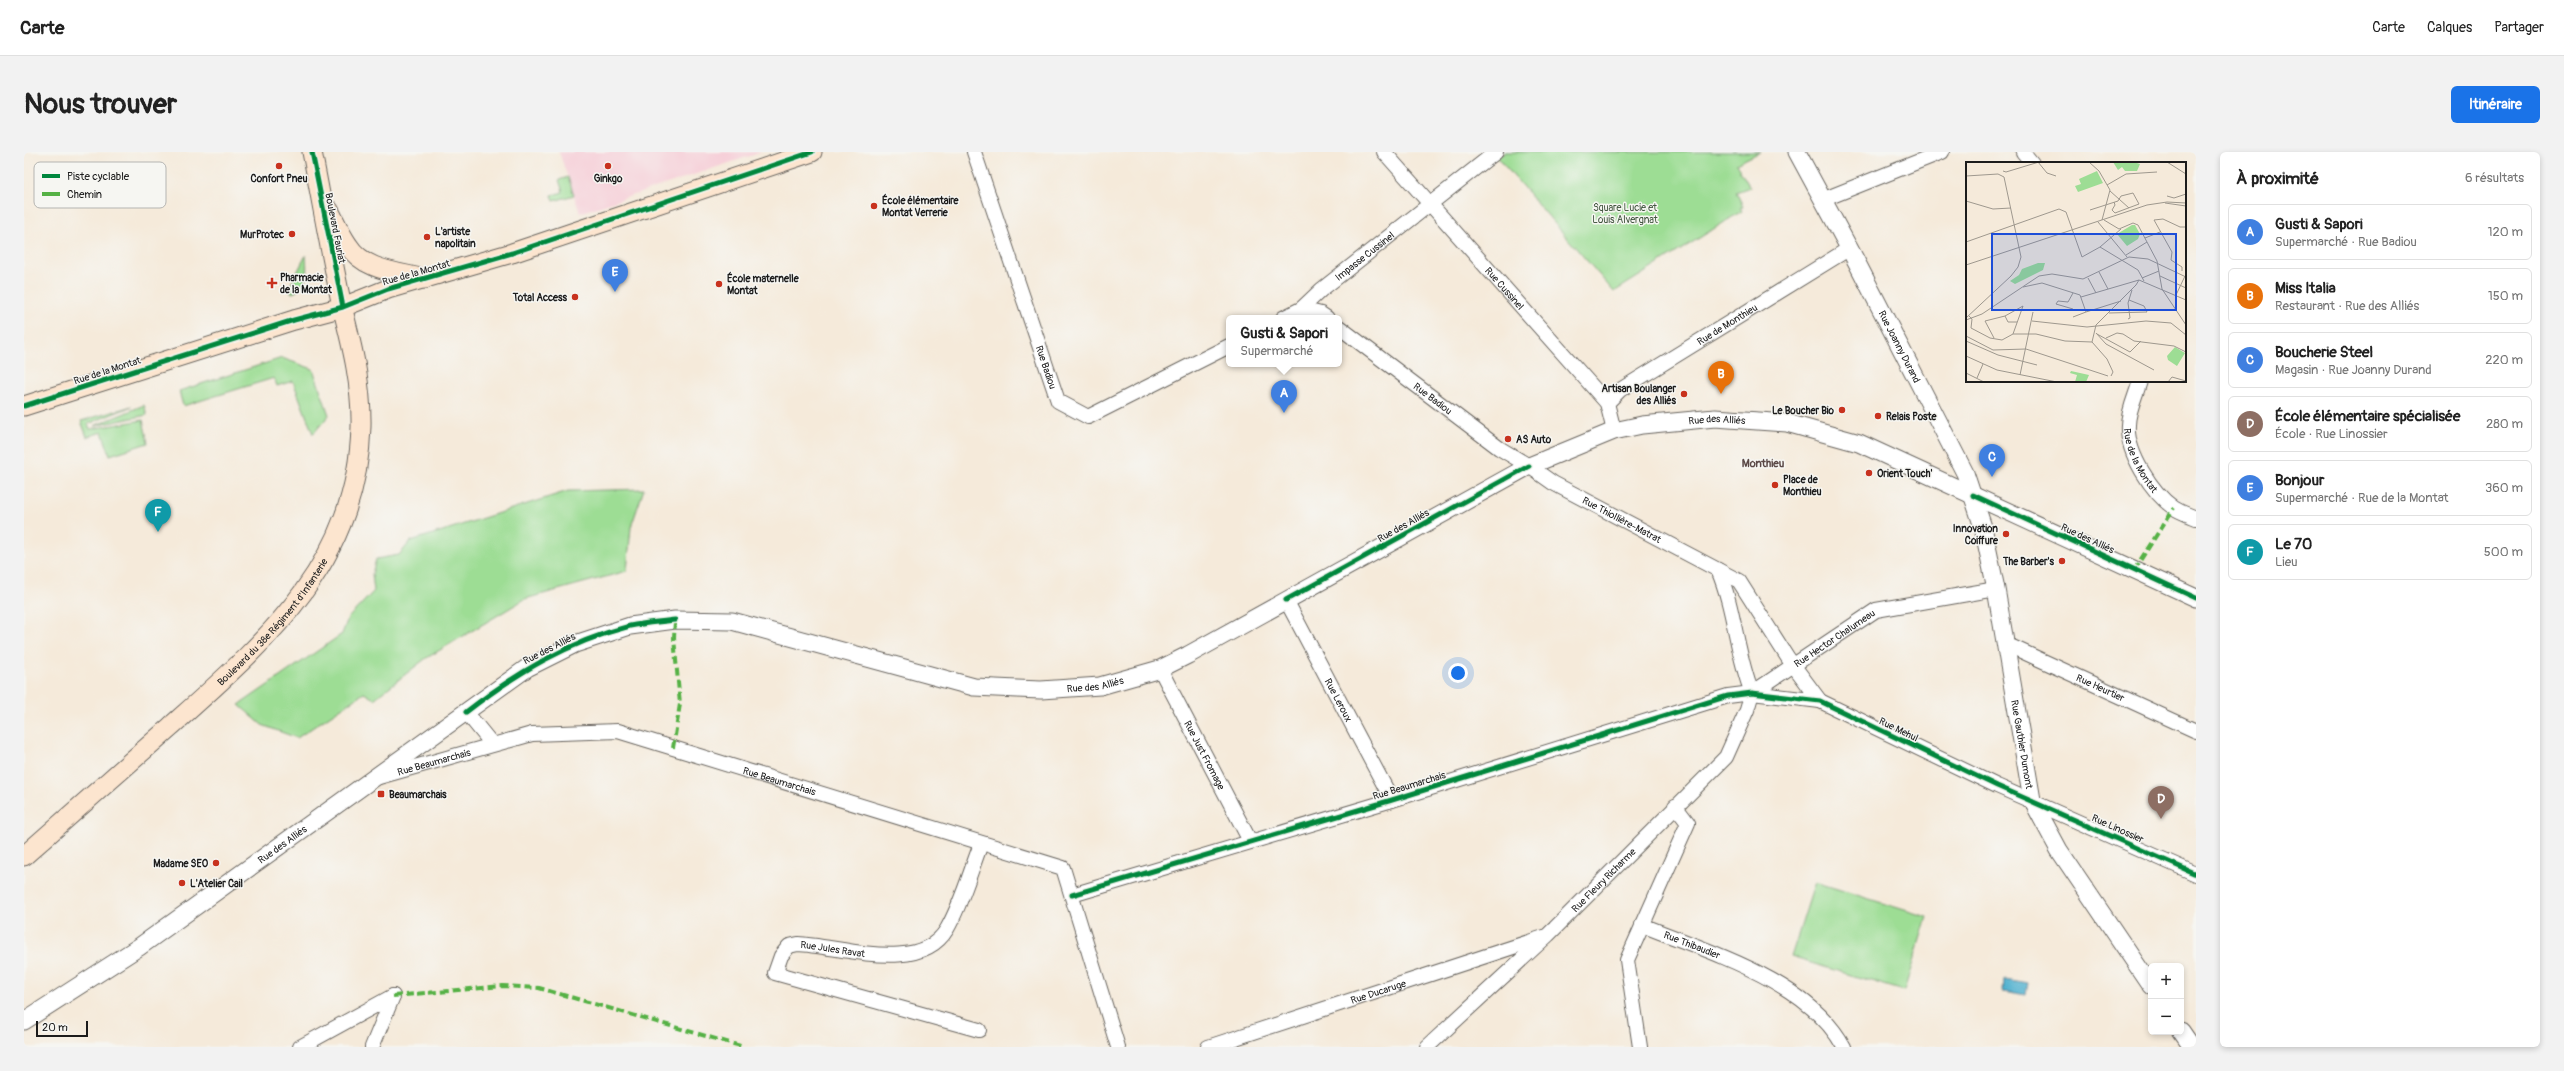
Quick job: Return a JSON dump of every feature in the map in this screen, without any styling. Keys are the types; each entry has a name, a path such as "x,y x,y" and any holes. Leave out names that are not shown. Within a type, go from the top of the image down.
{"main road":[{"name":"Boulevard Fauriat","path":"312,152 343,307"},
{"name":"Rue de la Montat","path":"24,406 294,320 343,307 388,289 512,253 812,152"},
{"name":"Boulevard Fauriat","path":"319,190 348,246"},
{"name":"Rue de la Montat","path":"348,246 359,259 375,267 425,279"},
{"name":"Boulevard du 38e Régiment d'Infanterie","path":"24,856 253,652 299,600 335,542 354,486 361,427 355,353 343,307"}],"street":[{"name":"Rue Badiou","path":"974,152 1058,401 1088,417 1226,348"},
{"name":"Rue Cussinel","path":"1384,152 1607,403 1614,431"},
{"name":"Impasse Cussinel","path":"1301,309 1321,290 1496,152"},
{"name":"Rue Joanny Durand","path":"1798,152 1822,200 1850,248 1965,473 1973,495"},
{"path":"1822,200 1942,152"},
{"path":"2023,152 2031,162"},
{"name":"Rue de Monthieu","path":"1607,403 1620,390 1850,248"},
{"path":"1289,315 1301,309 1322,315"},
{"name":"Rue Badiou","path":"1342,329 1499,448 1529,466"},
{"name":"Rue de la Montat","path":"2140,382 2128,423 2130,445 2150,483 2173,507 2196,518"},
{"name":"Rue des Alliés","path":"24,1020 139,947 527,668 575,644 630,626 675,620 732,621 974,686 1041,690 1100,686 1160,669 1529,466 1614,431 1642,425 1715,418 1787,423 1859,443 2196,598"},
{"name":"Rue Thiollière-Matrat","path":"1529,466 1553,483 1581,499 1739,581 1794,666"},
{"name":"Rue Gauthier Dumont","path":"1973,495 1983,527 1996,589 2032,800 2059,850 2148,982"},
{"path":"1718,570 1727,591 1745,676 1752,694"},
{"name":"Rue Hector Chalumeau","path":"1752,694 1876,610 1996,589"},
{"name":"Rue Leroux","path":"1286,600 1392,800"},
{"name":"Rue Heurtier","path":"2006,644 2196,731"},
{"name":"Rue Mehul","path":"1794,666 1820,701"},
{"name":"Rue Just Fromage","path":"1160,669 1250,841"},
{"name":"Rue Mehul","path":"1752,694 1820,701 1996,786 2032,800"},
{"name":"Rue Beaumarchais","path":"375,778 532,734 618,731 1063,868 1072,895 1392,800 1728,696 1752,694"},
{"name":"Rue Fleury Richarme","path":"1427,1047 1548,935 1675,806 1726,757 1747,710 1752,694"},
{"path":"466,712 492,744"},
{"name":"Rue Linossier","path":"2032,800 2196,873"},
{"path":"1640,1047 1627,960 1688,823 1675,806"},
{"name":"Rue Jules Ravat","path":"979,1030 775,973 781,956 789,946 798,944 891,956 909,955 925,949 936,941 946,930 981,844"},
{"path":"1072,895 1118,1047"},
{"name":"Rue Thibaudier","path":"1642,925 1723,958 1770,981 1811,1005 1838,1036 1844,1047"},
{"name":"Rue Ducaruge","path":"1208,1047 1548,935"},
{"path":"300,1047 392,996 372,1047"},
{"path":"2184,1035 2192,1047"}],"shaded area":[{"path":"559,152 762,152 580,213"}],"green space":[{"name":"Square Lucie et Louis Alvergnat","path":"1504,152 1760,152 1736,164 1750,187 1736,192 1743,206 1740,207 1742,211 1614,292 1497,157"},
{"path":"568,177 574,195 554,201 552,195 563,192 559,180"},
{"path":"306,255 306,277 302,287 298,291 292,293 289,288"},
{"path":"282,358 313,369 329,415 313,434 293,381 277,386 274,378 183,406 179,391"},
{"path":"144,405 147,415 94,426"},
{"path":"132,406 88,424 90,429 143,420 148,443 110,455 102,432 87,437 81,421"},
{"path":"644,489 631,527 627,571 525,599 425,659 374,699 364,693 297,738 262,725 239,705 342,634 348,618 374,591 372,574 376,559 399,555 411,541 568,491"},
{"path":"1815,882 1927,917 1904,991 1791,957"}],"water":[{"path":"2004,979 2028,983 2026,995 2003,991"}],"marked path":[{"path":"2134,570 2174,508"},
{"path":"673,748 680,704 674,638 675,620"},
{"path":"393,996 503,986 539,988 744,1047"}],"cycle path":[{"path":"312,152 343,307"},
{"path":"24,406 294,320 343,307 388,289 512,253 812,152"},
{"path":"1286,600 1529,466"},
{"path":"1973,495 2196,598"},
{"path":"466,712 504,684 564,650 585,641 630,626 675,620"},
{"path":"1072,895 1392,800 1728,696 1752,693 1820,701 1997,786 2196,874"}],"place":[{"name":"Confort Pneu","path":"279,166"},
{"name":"Ginkgo","path":"608,166"},
{"name":"École élémentaire Montat Verrerie","path":"874,206"},
{"name":"MurProtec","path":"292,234"},
{"name":"L'artiste napolitain","path":"427,237"},
{"name":"Pharmacie de la Montat","path":"272,283"},
{"name":"École maternelle Montat","path":"719,284"},
{"name":"Bonjour","path":"615,292"},
{"name":"Total Access","path":"575,297"},
{"name":"Artisan Boulanger des Alliés","path":"1684,394"},
{"name":"Miss Italia","path":"1721,394"},
{"name":"Le Boucher Bio","path":"1842,410"},
{"name":"Gusti & Sapori","path":"1284,413"},
{"name":"Relais Poste","path":"1878,416"},
{"name":"AS Auto","path":"1508,439"},
{"name":"Orient Touch'","path":"1869,473"},
{"name":"Boucherie Steel","path":"1992,477"},
{"name":"Place de Monthieu","path":"1775,485"},
{"name":"Le 70","path":"158,532"},
{"name":"Innovation Coiffure","path":"2006,534"},
{"name":"The Barber's","path":"2062,561"},
{"name":"Beaumarchais","path":"381,794"},
{"name":"École élémentaire spécialisée","path":"2161,819"},
{"name":"Madame SEO","path":"216,863"},
{"name":"L'Atelier Cail","path":"182,883"}],"district":[{"name":"Monthieu","path":"1763,463"}]}
